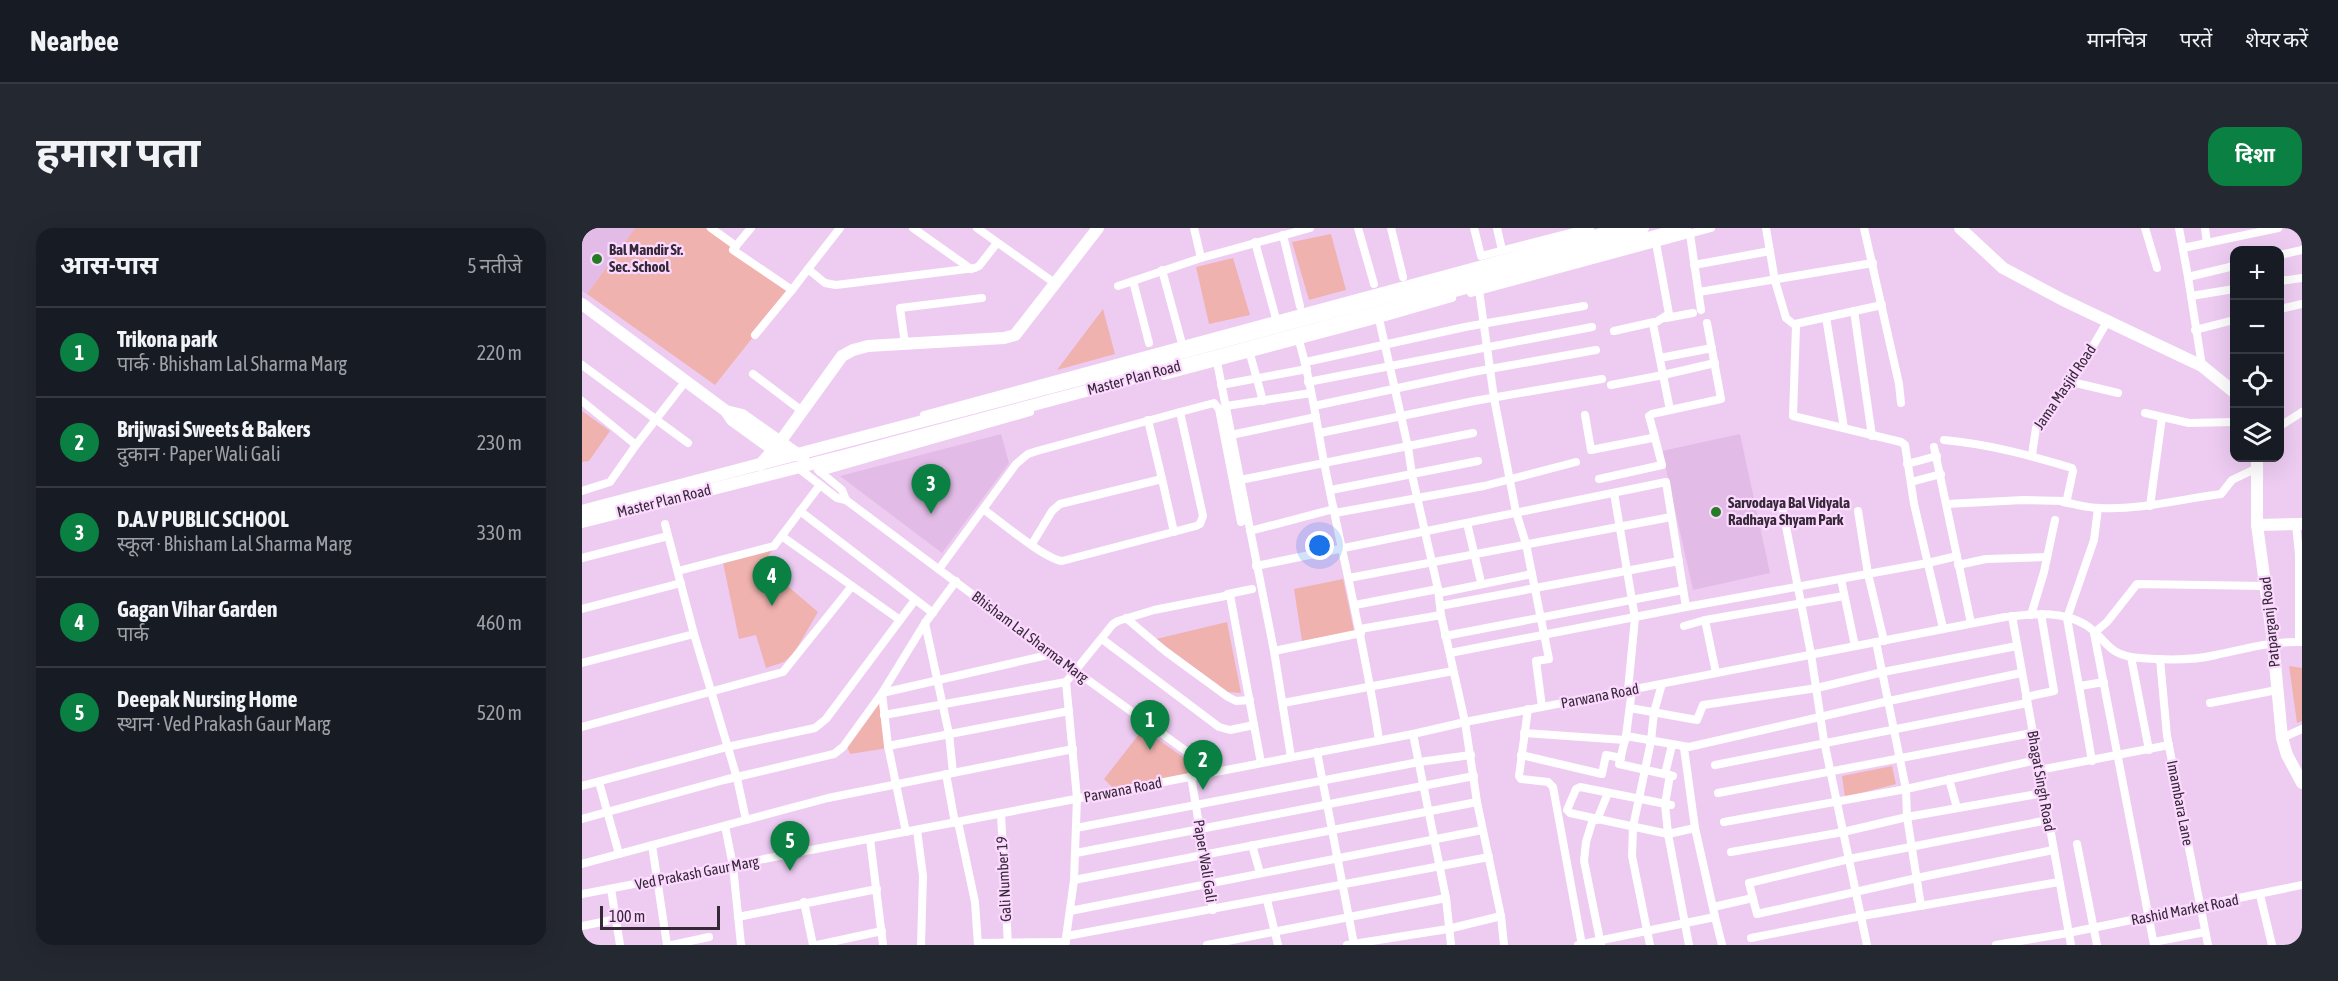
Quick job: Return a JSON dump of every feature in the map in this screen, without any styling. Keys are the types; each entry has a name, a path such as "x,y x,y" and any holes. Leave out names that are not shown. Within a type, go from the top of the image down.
{"main road":[{"path":"760,465 842,356 868,346 1010,337 1020,331 1098,228"},
{"name":"Master Plan Road","path":"582,522 794,458 1643,228"},
{"path":"1949,228 1977,246"},
{"path":"1960,228 2003,268 2107,322 2202,366 2230,388"},
{"name":"Master Plan Road","path":"815,468 1293,340 1687,231"},
{"path":"582,304 726,411 732,420 794,458 815,468"},
{"name":"Master Plan Road","path":"582,511 794,458"},
{"name":"Patparganj Road","path":"2257,463 2257,525 2273,642 2282,738 2302,782"},
{"path":"2257,525 2299,524"}],"street":[{"path":"711,228 736,246"},
{"path":"751,228 733,249 792,290"},
{"path":"755,335 840,228"},
{"path":"914,228 971,269"},
{"path":"977,228 1056,284"},
{"path":"1200,258 1194,230 1206,228"},
{"path":"1118,286 1200,258 1310,228"},
{"path":"1358,228 1374,284"},
{"path":"1391,228 1403,278"},
{"path":"1474,228 1481,256 1578,229 1590,228"},
{"path":"1497,228 1502,250"},
{"path":"794,458 1071,374 1616,228"},
{"path":"815,468 1379,319 1656,243 1687,231 1711,228"},
{"path":"1766,228 1775,281 1786,318 1795,324 1882,305"},
{"path":"1864,228 1899,384 1901,403"},
{"path":"2145,228 2157,268"},
{"path":"2179,228 2202,366"},
{"path":"2205,228 2207,243"},
{"path":"2182,248 2248,231 2278,228"},
{"path":"1614,331 1697,311 1699,292 1687,231"},
{"path":"1283,235 1300,306"},
{"path":"1255,242 1275,315"},
{"path":"808,270 825,283 836,285 971,269 979,266 998,243"},
{"path":"1656,243 1670,314 1665,318"},
{"path":"2284,254 2302,250"},
{"path":"1694,265 1770,251"},
{"path":"1699,292 1873,263"},
{"path":"2188,277 2230,267"},
{"path":"1162,270 1180,340"},
{"path":"2284,280 2302,278"},
{"path":"1133,281 1149,342"},
{"path":"1479,290 1494,398 1516,512 1526,544 1549,659 1536,661 1542,707"},
{"path":"2191,296 2230,290"},
{"path":"905,344 900,308 982,298"},
{"path":"2284,308 2302,304"},
{"path":"1221,385 1385,345 1584,306"},
{"path":"1854,311 1872,436"},
{"path":"1826,316 1844,428"},
{"path":"1379,319 1472,755 1477,802 1501,916 1504,945"},
{"path":"2195,330 2230,321"},
{"path":"1654,322 1670,410"},
{"name":"Jama Masjid Road","path":"2032,456 2036,428 2072,382 2107,322"},
{"path":"1599,479 1662,465 1650,415 1721,399 1707,323"},
{"path":"1795,324 1793,416 1905,445 1907,464 1943,628"},
{"path":"1308,382 1592,327"},
{"path":"1293,340 1306,365 1324,462 1361,631 1379,740"},
{"path":"1660,358 1712,348"},
{"path":"1314,406 1489,369 1596,350"},
{"path":"1250,354 1263,401"},
{"path":"1217,362 1274,651 1291,757"},
{"path":"1611,385 1715,363"},
{"path":"582,365 687,443"},
{"path":"753,374 802,411"},
{"path":"1320,434 1494,398 1602,379"},
{"path":"582,491 610,482 685,382"},
{"path":"2072,382 2118,393"},
{"path":"1226,406 1311,393"},
{"path":"582,401 636,445"},
{"path":"939,568 1016,464 1028,454 1214,403 1219,409 1241,522"},
{"path":"983,509 1052,558 1062,561 1200,524 1203,516 1180,412"},
{"path":"2284,423 2302,412"},
{"path":"2145,413 2189,423 2230,422"},
{"path":"1585,415 1591,450 1650,439 1654,434"},
{"path":"1231,435 1316,417"},
{"path":"2150,506 2162,417"},
{"path":"1148,420 1174,532"},
{"path":"1240,480 1473,433"},
{"path":"1944,440 1982,443 2073,470 2067,499 2062,501"},
{"path":"1907,464 1936,451 1971,623"},
{"name":"Bhisham Lal Sharma Marg","path":"794,458 820,485 837,498 846,500 1215,772"},
{"path":"1331,490 1478,461"},
{"path":"1250,531 1335,511 1418,499 1484,486 1576,462"},
{"path":"1947,504 2023,500 2062,501 2098,508 2150,506 2222,494 2232,480 2257,463"},
{"name":"Bhisham Lal Sharma Marg","path":"815,468 842,490 846,500"},
{"path":"1911,482 1941,474"},
{"path":"1032,544 1052,511 1060,504 1162,479"},
{"path":"1256,566 1666,482 1686,607"},
{"path":"678,571 774,546 820,485"},
{"path":"1614,493 1635,618 1630,708 1626,738 1619,764 1670,775"},
{"path":"1782,506 1811,654 1835,802 1857,891 1867,945"},
{"path":"2092,761 2067,618 2094,540 2098,508"},
{"path":"800,511 933,613"},
{"path":"1858,511 1883,672 1906,789 1907,816 1921,906"},
{"path":"1349,578 1671,517"},
{"path":"1715,765 1824,741 1894,730 2026,700 2054,691 2036,614 2055,520"},
{"path":"1467,523 1480,578"},
{"path":"665,524 694,634 737,778 746,820"},
{"path":"2299,524 2300,642"},
{"path":"582,558 668,536"},
{"path":"783,537 900,620"},
{"path":"1450,653 1928,563 2047,557"},
{"path":"1274,651 1534,588 1678,561"},
{"path":"1355,605 1532,574"},
{"path":"1841,579 1855,646"},
{"path":"582,819 724,780 834,754 843,747 882,693 924,624 956,581"},
{"path":"582,609 681,583"},
{"path":"2205,932 2154,944 2094,633 2107,622 2137,584 2266,586"},
{"path":"582,727 783,672 852,586"},
{"path":"884,715 1066,682 1077,672 1113,624 1126,618 1252,589"},
{"path":"1445,636 1683,590"},
{"path":"1228,594 1232,598 1261,763"},
{"path":"1684,626 1706,620 1844,596"},
{"path":"582,786 727,747 815,728 825,719 915,600"},
{"name":"Parwana Road","path":"917,830 2012,616 2053,614 2067,618 2088,627 2110,649 2131,657 2185,660 2214,656 2273,642 2300,642"},
{"name":"Bhagat Singh Road","path":"2012,616 2071,945"},
{"path":"1126,618 1165,651 1228,697 1236,701 1250,700"},
{"path":"1706,620 1716,673"},
{"path":"924,624 949,734 950,774 957,822 975,902 978,944 1066,941 1489,857"},
{"path":"582,663 694,634"},
{"path":"1102,639 1219,727 1230,730 1254,726"},
{"path":"1630,708 1697,720 1703,705 1816,688 1883,672 2017,646"},
{"path":"882,693 1052,654"},
{"path":"2131,657 2149,750"},
{"name":"Imambara Lane","path":"2160,659 2169,745 2208,945"},
{"path":"1283,703 1453,671"},
{"path":"1524,733 1626,738 1683,748 2021,673"},
{"path":"1066,682 1077,798 1074,880 1066,941"},
{"path":"2080,686 2103,682"},
{"path":"1650,945 1632,856 1633,827 1651,741 1654,712 1662,684"},
{"path":"2210,703 2277,690"},
{"path":"882,693 888,746 906,832"},
{"path":"1528,709 1520,778 1548,782 1553,787 1581,945 1601,943 1685,924 1753,898"},
{"path":"888,746 1069,711"},
{"path":"2282,738 2302,729"},
{"path":"1718,794 2032,733"},
{"path":"1413,734 1446,898 1451,945"},
{"path":"1672,745 1668,834 1689,945"},
{"path":"2039,770 2169,745"},
{"path":"1683,748 1695,828 1722,945"},
{"path":"582,864 828,798 1072,750"},
{"path":"1317,752 1321,781 1344,886 1351,944 1448,929 1501,916"},
{"path":"1076,828 1419,762 1472,755"},
{"path":"1521,755 1602,774 1606,755 1621,758"},
{"path":"1724,822 1906,789 2037,760"},
{"name":"Paper Wali Gali","path":"1191,776 1213,910"},
{"path":"1076,853 1474,776"},
{"path":"1949,779 1957,808"},
{"path":"599,782 619,854"},
{"path":"1668,805 1583,787 1576,789 1567,808 1568,812 1595,819 1668,834 1695,828"},
{"path":"1601,943 1584,861 1586,842 1608,793"},
{"path":"1731,852 1843,832 1907,816 2043,793"},
{"path":"1074,880 1477,802"},
{"name":"Gali Number 19","path":"1001,814 1008,944"},
{"path":"2048,820 1849,859 1749,883 1757,914 2054,850"},
{"path":"725,826 733,866 741,945"},
{"path":"917,830 923,876 921,945"},
{"name":"Ved Prakash Gaur Marg","path":"582,894 917,830"},
{"path":"1070,911 1482,830"},
{"path":"870,839 883,945"},
{"path":"2077,844 2097,945"},
{"path":"1252,845 1260,873"},
{"path":"652,846 669,945 709,938"},
{"path":"1751,938 2059,882"},
{"name":"Rashid Market Road","path":"1996,945 2094,928 2302,885"},
{"path":"611,889 620,945"},
{"path":"738,916 877,889"},
{"path":"2260,895 2272,945"},
{"path":"1208,945 1446,898"},
{"path":"1267,900 1278,945"},
{"path":"804,902 815,945 882,932"},
{"path":"582,926 616,919"}],"shaded area":[{"name":"Bal Mandir Sr. Sec. School","path":"582,228 635,228 587,294 582,291"},
{"path":"635,228 705,228 792,288 715,385 587,294"},
{"path":"1331,234 1346,290 1309,300 1292,242"},
{"path":"1233,258 1250,315 1209,324 1196,267"},
{"path":"1103,309 1115,354 1057,370"},
{"path":"582,411 610,431 589,461 582,462"},
{"path":"1001,434 1009,463 942,553 840,476"},
{"name":"Sarvodaya Bal Vidyala Radhaya Shyam Park","path":"1740,434 1770,573 1693,590 1662,451"},
{"path":"775,547 762,564 818,612 794,653 784,662 766,668 756,635 739,639 723,563"},
{"path":"1343,579 1354,631 1302,641 1294,589"},
{"path":"1227,622 1241,693 1227,692 1156,639"},
{"path":"2289,666 2302,668 2302,721 2297,723"},
{"path":"880,702 888,748 850,754 846,744"},
{"path":"1143,729 1203,771 1114,789 1104,779"},
{"path":"1892,766 1896,784 1845,797 1842,776"}],"place":[{"name":"Bal Mandir Sr. Sec. School","path":"597,259"},
{"name":"Sarvodaya Bal Vidyala Radhaya Shyam Park","path":"1716,512"},
{"name":"D.A.V PUBLIC SCHOOL","path":"931,514"},
{"name":"Gagan Vihar Garden","path":"772,606"},
{"name":"Trikona park","path":"1150,750"},
{"name":"Brijwasi Sweets & Bakers","path":"1203,790"},
{"name":"Deepak Nursing Home","path":"790,871"}]}
